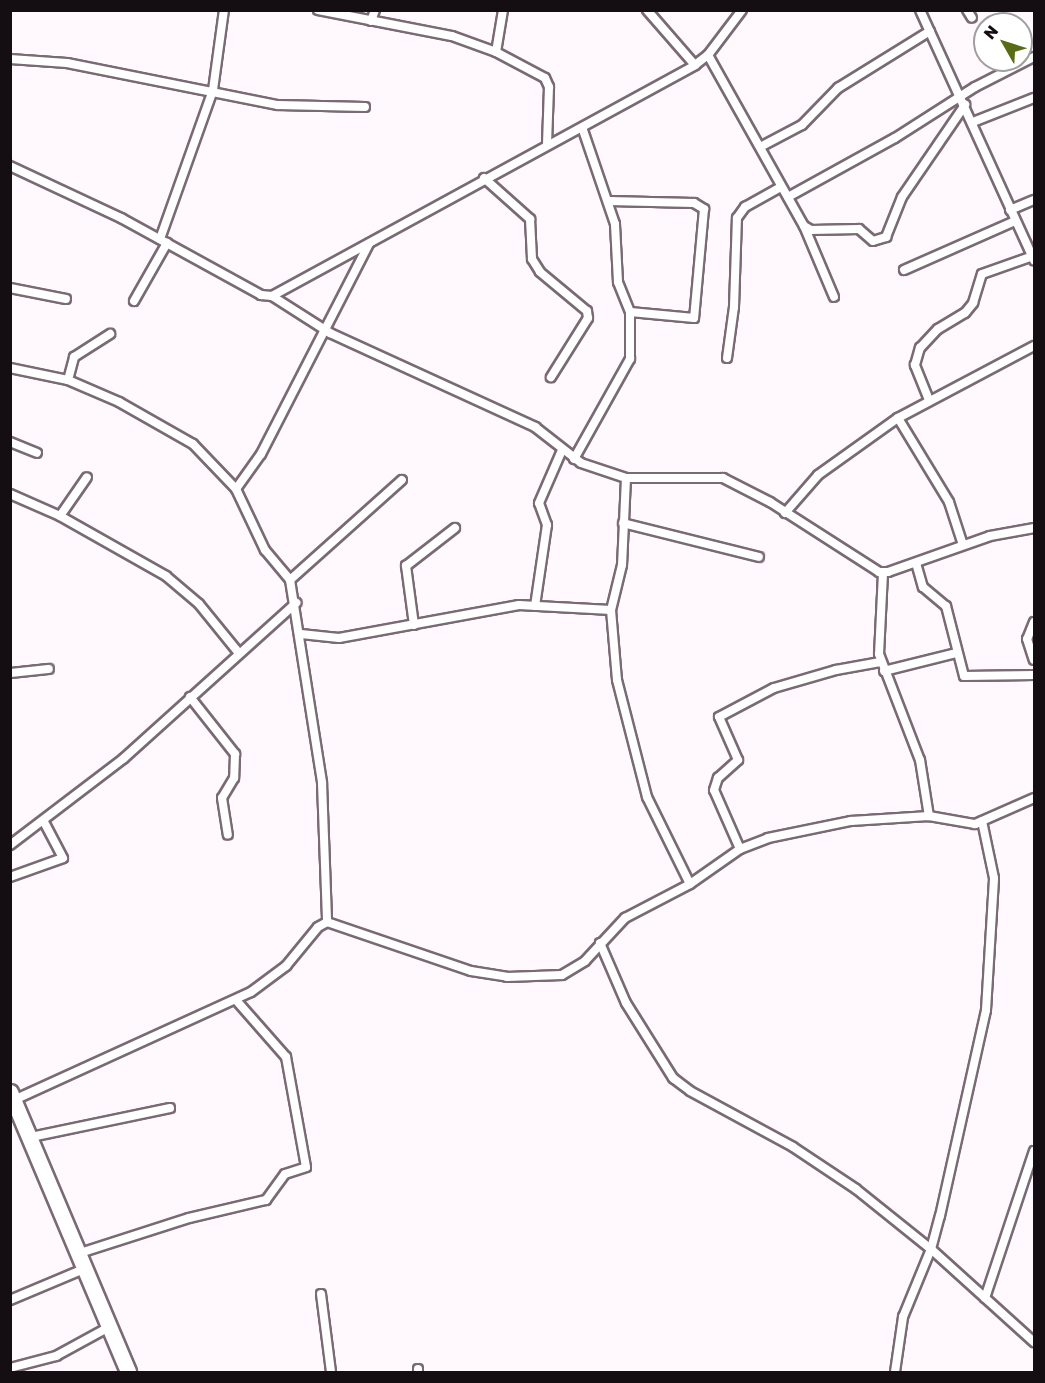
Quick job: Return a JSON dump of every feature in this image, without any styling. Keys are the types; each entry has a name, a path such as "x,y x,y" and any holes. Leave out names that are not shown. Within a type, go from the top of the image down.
{"highway":[{"path":"12,1096 80,1253 128,1372"}],"street":[{"path":"134,301 164,241 213,90 224,10"},
{"path":"318,10 452,36 496,52 545,78 549,87 547,145"},
{"path":"371,21 375,10"},
{"path":"496,52 503,10"},
{"path":"647,10 695,65"},
{"path":"272,296 484,178 695,65 708,55 742,10"},
{"path":"920,10 973,122 1015,221 1034,258 982,274 973,303 965,313 938,329 920,348 915,364 929,400"},
{"path":"762,146 802,125 838,88 930,31"},
{"path":"708,55 762,146 781,187 804,226 834,297"},
{"path":"788,197 895,138 961,96 1035,57"},
{"path":"10,59 41,59 213,90 278,105 365,106"},
{"path":"973,122 1035,98"},
{"path":"804,226 811,230 859,229 873,241 886,237 902,197 965,105"},
{"path":"574,459 626,371 630,312 618,282 615,224 582,127"},
{"path":"10,166 164,241 261,295 272,296 323,329 535,427 574,459 626,478 723,478 883,573 1004,532 1035,528"},
{"path":"484,178 530,219 532,259 540,272 587,311 588,318 551,377"},
{"path":"727,358 734,307 737,218 745,207 781,187"},
{"path":"1010,210 1035,200"},
{"path":"609,201 694,203 704,209 694,318 630,312"},
{"path":"904,270 1015,221"},
{"path":"236,489 261,454 369,243"},
{"path":"10,288 66,299"},
{"path":"68,380 74,357 110,334"},
{"path":"785,513 818,475 898,418 1035,346"},
{"path":"10,368 68,380 119,402 193,444 236,489 265,550 290,580 301,634 322,783 327,922 272,979 236,999 12,1096"},
{"path":"898,418 949,502 963,545"},
{"path":"10,442 37,453"},
{"path":"535,606 548,525 539,503 562,450"},
{"path":"60,516 87,477"},
{"path":"626,478 622,565 611,610 617,680 647,797 690,884"},
{"path":"290,580 402,480"},
{"path":"10,494 60,516 186,590 238,652"},
{"path":"623,523 759,557"},
{"path":"414,625 406,566 455,528"},
{"path":"916,563 923,587 946,606 962,672 968,678 1035,675"},
{"path":"883,573 878,616 882,667 920,760 928,816"},
{"path":"10,846 124,758 238,652 296,603"},
{"path":"301,634 339,638 508,607 611,610"},
{"path":"1035,622 1026,639 1035,660"},
{"path":"740,849 714,790 718,778 738,760 719,717 774,688 836,670 882,667 957,653"},
{"path":"10,673 49,669"},
{"path":"190,697 235,754 234,778 222,798 228,835"},
{"path":"327,922 435,961 507,977 562,975 574,970 625,918 690,884 740,849 823,824 928,816 966,825 982,821 1035,798"},
{"path":"896,1372 907,1302 932,1249 986,1010 994,878 982,821"},
{"path":"10,877 63,858 44,822"},
{"path":"600,943 631,1011 673,1078 690,1091 820,1163 932,1249 1035,1342"},
{"path":"80,1253 189,1218 266,1200 285,1174 306,1167 286,1057 236,999"},
{"path":"31,1137 170,1108"},
{"path":"986,1298 1035,1151"},
{"path":"10,1300 86,1268"},
{"path":"321,1294 331,1372"},
{"path":"10,1368 46,1360 109,1327"}]}
